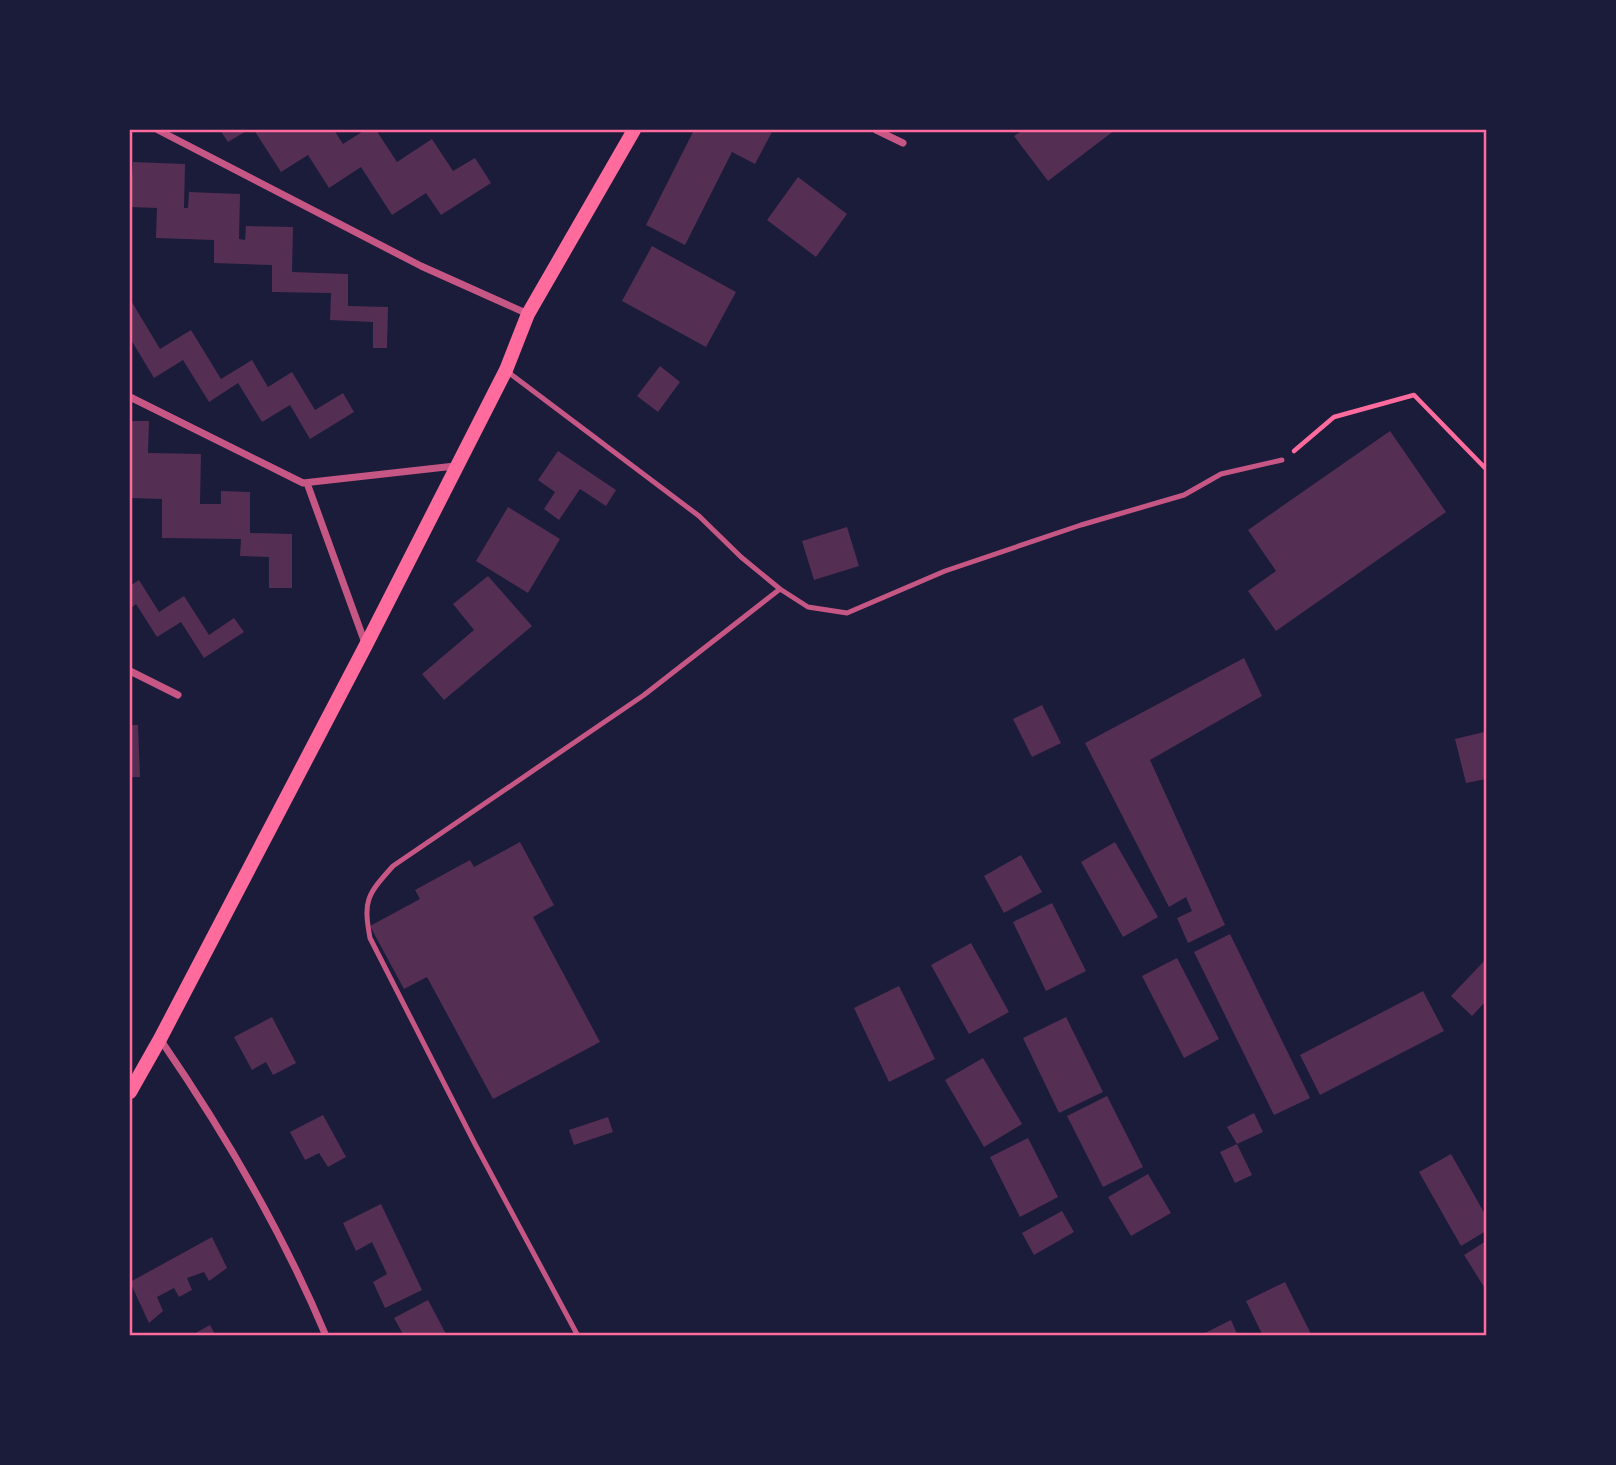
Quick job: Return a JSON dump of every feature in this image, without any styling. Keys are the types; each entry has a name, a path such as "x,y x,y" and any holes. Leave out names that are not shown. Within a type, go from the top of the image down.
{"main road":[{"path":"130,1092 366,645 506,370 528,314 634,130"}],"street":[{"path":"158,130 421,266 528,314"},
{"path":"876,130 903,143"},
{"path":"130,397 303,484 455,466"},
{"path":"307,483 366,645"},
{"path":"130,671 178,695"},
{"path":"160,1039 210,1112 272,1224 326,1335"}],"lane":[{"path":"506,370 699,516 741,557 780,589 808,607 847,613 945,571 1081,525 1184,495 1221,474 1283,460"},
{"path":"578,1335 475,1144 370,938 365,911 372,889 393,866 644,695 780,589"}],"path":[{"path":"1283,460 1334,417 1415,395 1486,470"}],"building":[{"path":"220,130 248,130 228,142"},
{"path":"254,130 334,130 343,144 365,130 376,130 397,162 432,139 453,171 475,158 491,183 441,215 426,193 392,215 361,167 329,188 308,155 281,172"},
{"path":"694,130 773,130 755,164 732,152 685,245 646,225"},
{"path":"1023,130 1115,130 1048,181 1014,136"},
{"path":"133,162 185,164 184,208 188,208 189,192 240,194 239,239 245,240 246,226 293,227 292,272 348,274 348,306 388,307 387,348 373,348 373,322 330,320 331,293 272,292 272,265 214,263 214,240 156,238 157,208 130,207"},
{"path":"798,177 847,214 816,257 767,220"},
{"path":"652,246 736,292 706,347 622,301"},
{"path":"130,299 160,349 191,330 221,379 252,360 268,387 292,372 315,410 343,393 354,412 310,439 290,405 262,422 238,383 209,402 183,360 154,378 130,338"},
{"path":"660,366 680,382 658,412 637,396"},
{"path":"132,421 149,421 148,453 201,454 200,504 221,504 221,491 250,492 250,533 292,534 292,588 269,588 269,557 240,556 241,539 162,538 162,499 130,498"},
{"path":"1390,431 1446,512 1276,631 1248,591 1276,571 1248,530"},
{"path":"558,451 616,490 606,506 580,489 559,520 544,509 555,492 538,480"},
{"path":"508,507 560,539 528,593 476,561"},
{"path":"847,527 859,566 814,580 802,541"},
{"path":"488,576 532,626 444,700 422,674 474,630 453,604"},
{"path":"139,580 159,612 184,596 209,635 234,618 244,632 204,658 181,622 157,637 136,604 130,609 130,586"},
{"path":"1244,658 1262,696 1150,760 1225,925 1188,943 1177,918 1192,911 1186,897 1169,907 1085,743"},
{"path":"1042,705 1061,743 1032,757 1013,719"},
{"path":"130,725 138,725 140,777 130,777"},
{"path":"1484,732 1486,779 1466,783 1455,739"},
{"path":"520,842 554,905 533,917 600,1042 493,1099 427,977 404,989 370,926 420,899 415,890 470,860 474,867"},
{"path":"1115,842 1158,917 1123,937 1081,862"},
{"path":"1021,855 1042,892 1004,913 984,876"},
{"path":"1052,903 1086,971 1046,991 1013,922"},
{"path":"1230,934 1310,1098 1274,1115 1194,952"},
{"path":"971,943 1009,1012 969,1034 931,965"},
{"path":"1177,958 1219,1039 1184,1058 1142,976"},
{"path":"1486,959 1486,1001 1472,1016 1451,996"},
{"path":"899,986 935,1059 889,1082 854,1008"},
{"path":"1423,991 1444,1031 1320,1095 1300,1055"},
{"path":"272,1017 296,1063 273,1075 266,1062 252,1070 234,1037"},
{"path":"1066,1017 1103,1092 1059,1113 1023,1038"},
{"path":"983,1058 1022,1124 984,1147 945,1080"},
{"path":"1107,1096 1143,1167 1103,1187 1067,1116"},
{"path":"1254,1113 1263,1132 1237,1144 1227,1127"},
{"path":"323,1115 346,1157 328,1167 319,1153 305,1160 290,1132"},
{"path":"608,1117 613,1132 574,1145 569,1130"},
{"path":"1028,1138 1058,1197 1020,1217 990,1157"},
{"path":"1237,1144 1252,1175 1235,1183 1220,1152"},
{"path":"1451,1154 1486,1216 1486,1231 1461,1246 1419,1172"},
{"path":"1148,1174 1171,1213 1131,1236 1108,1197"},
{"path":"381,1204 422,1290 385,1308 373,1282 387,1274 372,1242 356,1251 343,1223"},
{"path":"1062,1211 1074,1232 1034,1255 1022,1233"},
{"path":"212,1237 227,1268 209,1281 204,1272 187,1278 192,1290 179,1297 174,1288 157,1297 163,1311 149,1323 130,1282"},
{"path":"1486,1241 1486,1290 1464,1255"},
{"path":"1285,1282 1312,1336 1263,1336 1246,1301"},
{"path":"428,1300 447,1336 404,1336 394,1318"},
{"path":"1231,1320 1238,1336 1206,1336 1205,1333"},
{"path":"210,1325 216,1336 190,1336"}]}
